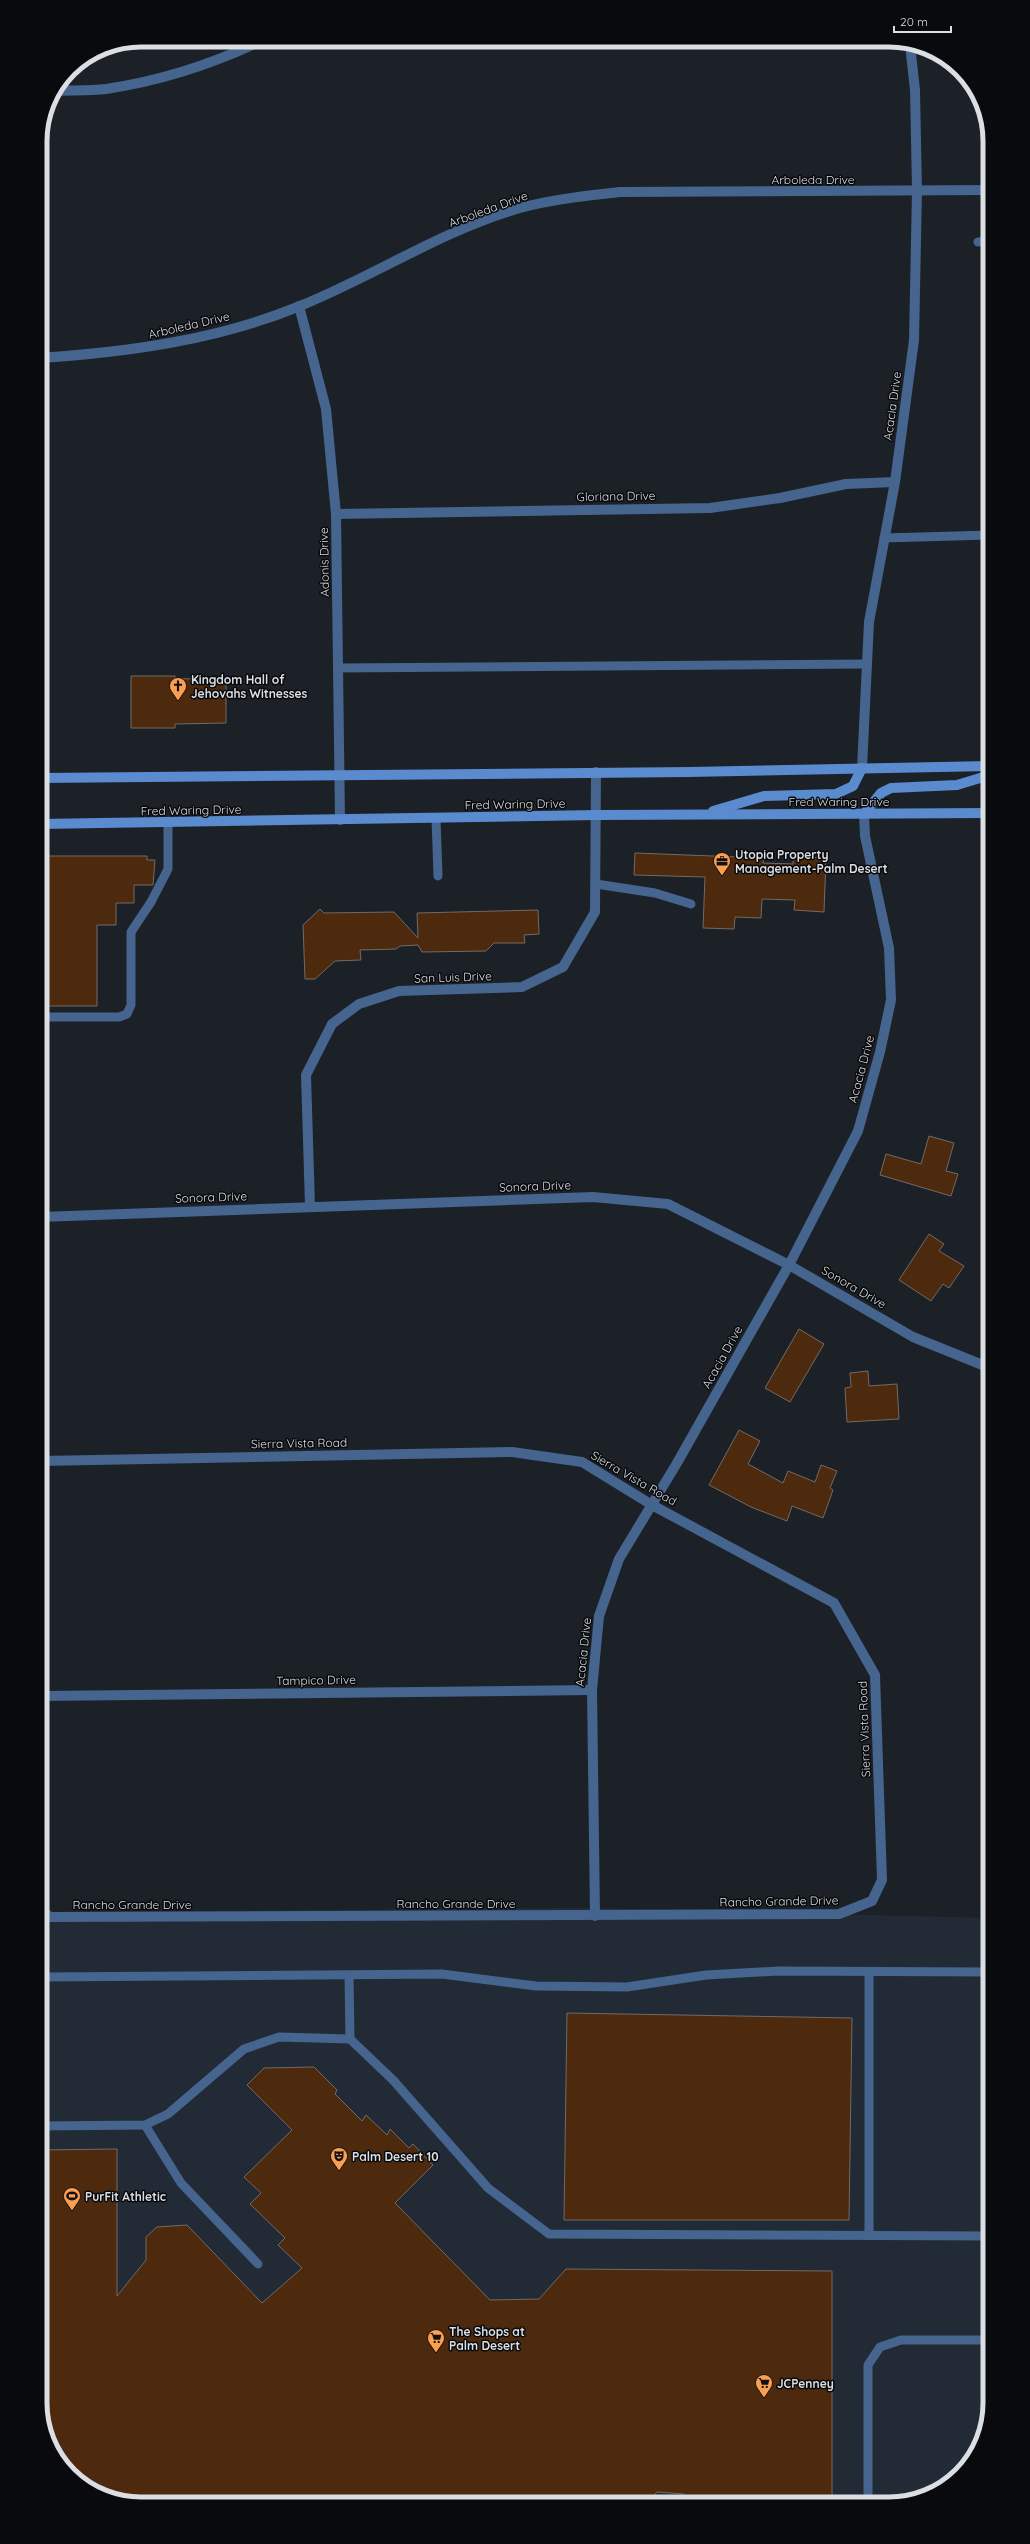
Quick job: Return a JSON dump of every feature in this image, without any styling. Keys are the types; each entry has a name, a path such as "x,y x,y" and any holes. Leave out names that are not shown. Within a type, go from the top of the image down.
{"main road":[{"path":"47,778 339,776 983,766"},
{"path":"699,814 764,796 836,794 853,786 862,768"},
{"path":"864,814 881,793 891,788 957,784 983,776"},
{"name":"Fred Waring Drive","path":"47,824 597,815 983,812"}],"street":[{"path":"62,91 105,89 151,81 237,53 249,47"},
{"name":"Acacia Drive","path":"862,768 869,622 895,482 914,340 916,191 915,90 911,50"},
{"name":"Arboleda Drive","path":"47,357 107,353 162,346 232,329 299,306 474,225 520,208 570,197 620,192 983,190"},
{"name":"Adonis Drive","path":"299,306 326,409 336,514 340,820"},
{"name":"Gloriana Drive","path":"336,514 710,508 780,498 846,484 895,482"},
{"name":"San Luis Drive","path":"310,1206 306,1075 332,1024 359,1004 399,991 522,987 563,967 594,912 597,815 596,772"},
{"name":"Acacia Drive","path":"595,1916 592,1690 599,1616 619,1559 652,1505 789,1264 858,1131 880,1052 891,1000 889,948 865,836 864,814"},
{"name":"Sonora Drive","path":"47,1217 310,1206 593,1197 668,1204 789,1264 913,1337 983,1365"},
{"name":"Sierra Vista Road","path":"47,1461 512,1452 582,1462 652,1505 834,1603 875,1675 882,1880 872,1901"},
{"name":"Tampico Drive","path":"47,1696 592,1690"},
{"name":"Rancho Grande Drive","path":"47,1915 50,1917 839,1914 872,1901"}],"lane":[{"path":"978,242 983,242"},
{"path":"884,538 983,535"},
{"path":"338,668 867,664"},
{"path":"436,818 438,876"},
{"path":"47,1017 119,1017 127,1014 131,1005 131,932 151,902 168,869 168,823"},
{"path":"596,884 655,893 691,904"},
{"path":"47,1977 442,1974 536,1986 626,1987 706,1975 778,1971 983,1972"},
{"path":"869,1972 869,2235"},
{"path":"349,1975 350,2039"},
{"path":"47,2126 145,2126 168,2114 244,2049 279,2038 350,2039 398,2086 488,2188 549,2234 983,2236"},
{"path":"145,2126 181,2183 258,2264"},
{"path":"868,2497 868,2366 880,2347 901,2340 983,2340"}],"shaded area":[{"name":"The Shops at Palm Desert","path":"593,1908 983,1918 983,2403 981,2422 973,2445 956,2470 946,2478 919,2492 889,2497 134,2497 111,2492 94,2484 79,2474 63,2455 52,2433 48,2416 47,1912"}],"building":[{"name":"Kingdom Hall of Jehovahs Witnesses","path":"131,676 175,676 175,679 226,678 226,723 175,724 175,728 131,728"},
{"path":"635,853 764,858 763,863 793,864 793,856 826,858 824,912 794,910 795,900 762,899 761,918 735,917 734,929 703,928 705,877 634,875"},
{"path":"47,856 147,856 147,860 155,860 153,885 134,885 134,903 116,903 116,925 97,925 97,1006 47,1006"},
{"path":"320,909 324,913 394,912 418,938 417,913 538,910 539,934 524,935 525,943 494,943 486,951 422,952 418,945 400,946 396,949 360,950 361,960 335,961 315,979 305,979 303,925"},
{"path":"929,1136 954,1143 946,1171 958,1174 951,1196 880,1175 886,1154 921,1164"},
{"path":"929,1234 944,1244 939,1251 964,1266 949,1288 943,1284 931,1301 899,1280"},
{"path":"799,1329 824,1344 790,1402 765,1388"},
{"path":"868,1371 869,1386 897,1384 899,1419 847,1422 845,1388 851,1387 850,1373"},
{"path":"739,1430 760,1441 748,1464 783,1483 788,1471 815,1482 821,1465 837,1471 830,1488 833,1490 823,1518 792,1506 787,1521 751,1507 709,1485"},
{"path":"567,2013 852,2018 849,2220 564,2220"},
{"name":"The Shops at Palm Desert","path":"314,2067 337,2090 335,2094 362,2121 366,2115 387,2135 390,2129 409,2148 413,2144 433,2165 395,2203 490,2300 539,2299 566,2269 832,2271 832,2497 684,2497 684,2494 657,2492 652,2497 134,2497 105,2490 84,2478 70,2465 57,2445 52,2433 48,2416 47,2150 117,2149 117,2296 146,2260 146,2237 157,2227 187,2225 262,2303 302,2268 278,2245 285,2238 250,2204 261,2193 244,2177 292,2130 247,2085 264,2068"}],"place":[{"name":"Kingdom Hall of Jehovahs Witnesses","path":"178,701"},
{"name":"Utopia Property Management-Palm Desert","path":"722,876"},
{"name":"Palm Desert 10","path":"339,2171"},
{"name":"PurFit Athletic","path":"72,2211"},
{"name":"The Shops at Palm Desert","path":"436,2353"},
{"name":"JCPenney","path":"764,2398"}]}
